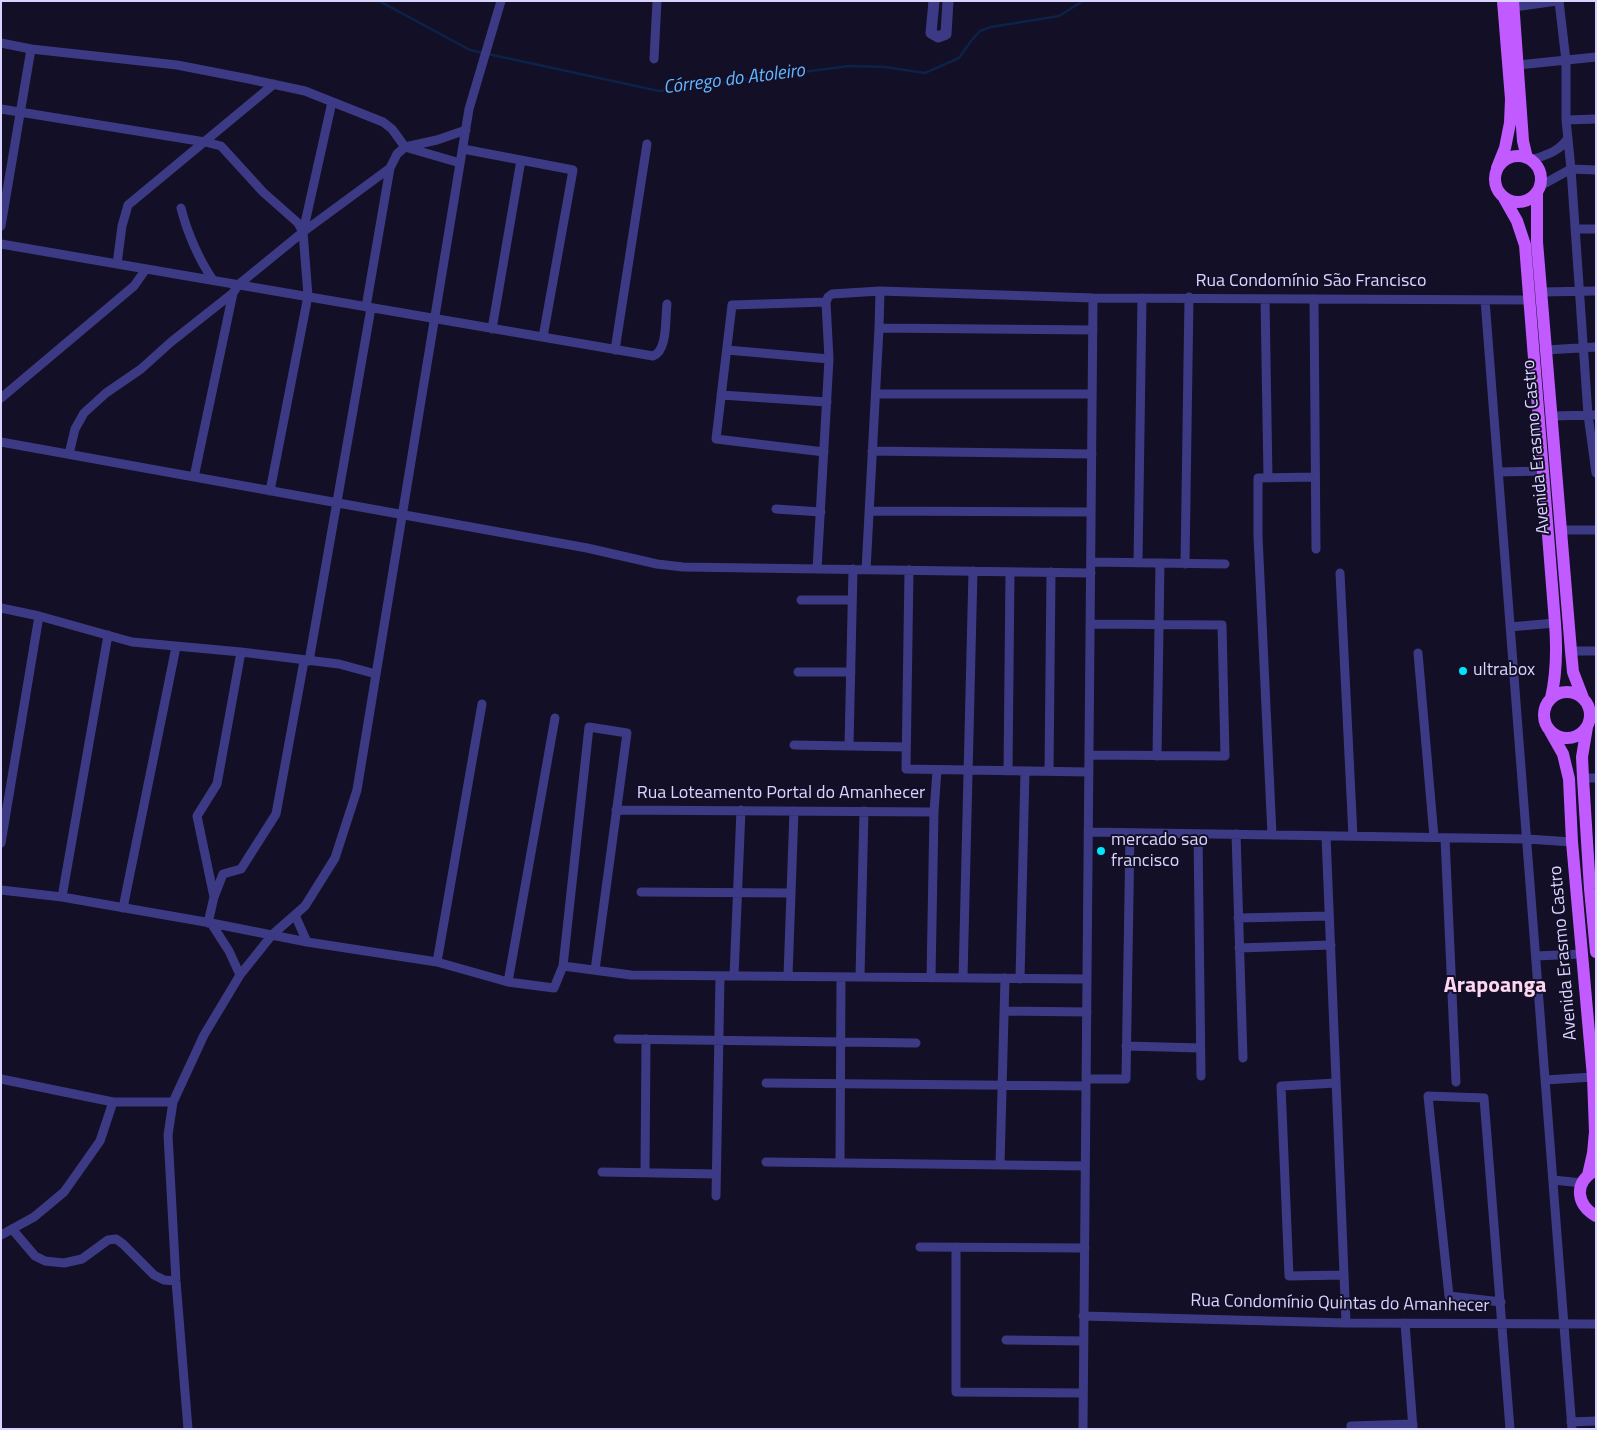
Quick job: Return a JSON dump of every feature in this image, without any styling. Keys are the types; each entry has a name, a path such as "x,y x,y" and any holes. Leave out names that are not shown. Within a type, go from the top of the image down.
{"main road":[{"path":"1510,3 1518,65 1523,141 1529,159 1540,171 1539,189 1532,198 1518,202 1510,201 1498,192 1494,176 1505,148 1510,123 1510,3"},
{"path":"1497,168 1510,157 1518,156 1529,159"},
{"name":"Avenida Erasmo Castro","path":"1539,189 1537,242 1571,651 1573,672 1584,698"},
{"name":"Avenida Erasmo Castro","path":"1504,198 1517,221 1525,245 1557,655 1556,677 1551,698"},
{"path":"1567,691 1576,693 1584,698 1588,703 1591,719 1575,737 1566,738 1550,731 1546,726 1543,714 1545,705 1551,698 1558,693 1567,691"},
{"name":"Avenida Erasmo Castro","path":"1591,719 1582,757 1590,778 1596,952"},
{"name":"Avenida Erasmo Castro","path":"1550,731 1563,754 1569,779 1572,842 1593,1077 1595,1132 1589,1176 1580,1198 1592,1214"},
{"path":"1592,1214 1596,1224"}],"street":[{"path":"188,1429 176,1281 168,1135 173,1102 204,1036 240,975 272,935 305,906 335,858 357,790 469,109 501,1"},
{"path":"654,58 657,1"},
{"path":"934,1 930,33 938,37 946,34 948,1"},
{"path":"1510,3 1558,1 1566,61 1566,120 1596,473"},
{"path":"1,43 31,49 177,65 305,92 383,122 392,129 405,147 460,163"},
{"path":"1,226 5,180 31,49"},
{"path":"1518,65 1596,57"},
{"path":"249,79 258,97"},
{"path":"117,264 122,226 128,206 274,84"},
{"path":"270,491 308,296 303,232 332,102"},
{"path":"1,109 221,146 263,192 298,223 303,232"},
{"path":"1566,120 1596,119"},
{"path":"240,975 229,951 210,923 214,898 224,874 241,869 276,814 337,504 390,168 397,154 405,147 437,140 466,130"},
{"path":"1529,159 1554,152 1568,138"},
{"path":"615,350 647,144"},
{"path":"463,149 573,170 543,337"},
{"path":"492,329 521,160"},
{"path":"70,454 75,429 84,413 106,393 142,368 170,342 303,232 390,168"},
{"path":"1539,189 1571,170 1596,170"},
{"path":"181,208 184,222 204,267 213,280"},
{"path":"1576,229 1596,229"},
{"path":"1,244 213,280 235,289 308,296 653,356 658,355 664,343 667,304"},
{"path":"1,398 134,286 146,269"},
{"path":"194,477 235,289"},
{"path":"1541,292 1596,291"},
{"name":"Rua Condomínio São Francisco","path":"826,302 828,297 838,292 1093,298 1529,300"},
{"path":"866,570 880,292"},
{"path":"1185,564 1189,297"},
{"path":"1083,1429 1093,298"},
{"path":"1138,563 1142,298"},
{"path":"1265,299 1268,478"},
{"path":"1314,299 1316,549"},
{"path":"1485,300 1572,1425 1596,1421"},
{"path":"817,569 821,512 829,359 826,302 732,305 716,439 824,452"},
{"path":"879,328 1093,330"},
{"path":"1546,350 1596,347"},
{"path":"726,350 829,359"},
{"path":"876,394 1092,394"},
{"path":"721,395 827,402"},
{"path":"1552,416 1592,415"},
{"path":"1,442 586,548 657,564 683,567 1091,573"},
{"path":"872,451 1092,454"},
{"path":"1498,472 1544,471"},
{"path":"1272,835 1259,564 1258,478 1315,477"},
{"path":"776,509 821,512"},
{"path":"869,511 1091,512"},
{"path":"1561,530 1596,530"},
{"path":"1091,562 1225,564"},
{"path":"1157,756 1160,563"},
{"path":"849,746 853,569"},
{"path":"794,745 906,746 909,570"},
{"path":"963,978 973,571"},
{"path":"1008,771 1010,572"},
{"path":"1049,771 1051,572"},
{"path":"1340,573 1353,836"},
{"path":"801,600 852,600"},
{"path":"1,608 39,616 141,644 160,644 241,652 339,664 376,674"},
{"path":"1,843 39,616"},
{"path":"1510,627 1555,623"},
{"path":"1089,756 1225,756 1222,625 1090,624"},
{"path":"62,897 108,635"},
{"path":"123,908 176,647"},
{"path":"1571,651 1596,651"},
{"path":"214,898 197,816 217,784 241,652"},
{"path":"1418,653 1434,838"},
{"path":"798,672 850,672"},
{"path":"437,962 482,704"},
{"path":"508,982 555,718"},
{"path":"1,890 62,897 307,942 437,962 508,982 554,988 563,966 589,727 627,733 595,970"},
{"name":"Rua Loteamento Portal do Amanhecer","path":"906,746 906,769 1089,772"},
{"name":"Rua Loteamento Portal do Amanhecer","path":"616,810 934,812 937,770"},
{"path":"1020,978 1025,771"},
{"path":"734,976 741,810"},
{"path":"788,976 794,811"},
{"path":"860,977 864,811"},
{"path":"931,978 934,812"},
{"path":"1088,832 1527,839 1572,842"},
{"path":"766,1083 1002,1085 1126,1079 1130,833"},
{"path":"1198,834 1201,1076"},
{"path":"1236,834 1243,1058"},
{"path":"1326,836 1346,1322"},
{"path":"1445,838 1456,1082"},
{"path":"641,892 791,893"},
{"path":"295,915 307,942"},
{"path":"1238,918 1329,916"},
{"path":"1239,948 1331,945"},
{"path":"1536,956 1582,954"},
{"path":"563,966 631,975 1087,979"},
{"path":"716,1196 717,1040 720,976"},
{"path":"840,977 840,1163"},
{"path":"1000,1165 1005,978"},
{"path":"1004,1011 1087,1012"},
{"path":"618,1039 916,1043"},
{"path":"645,1172 646,1039"},
{"path":"1126,1046 1200,1048"},
{"path":"1545,1080 1593,1077"},
{"path":"1,1079 113,1102 173,1102"},
{"path":"1336,1083 1281,1086 1290,1276 1344,1275"},
{"name":"Rua Condomínio Quintas do Amanhecer","path":"1428,1096 1484,1098 1501,1302 1449,1296 1428,1096"},
{"path":"1,1235 34,1217 64,1192 100,1141 113,1102"},
{"path":"766,1162 1085,1166"},
{"path":"602,1172 716,1174"},
{"path":"1553,1180 1589,1176"},
{"path":"12,1229 35,1256 45,1261 64,1262 82,1259 108,1240 116,1239 154,1275 164,1280 176,1281"},
{"path":"920,1247 1085,1248"},
{"path":"956,1247 956,1392 1083,1393"},
{"path":"1501,1302 1510,1429"},
{"name":"Rua Condomínio Quintas do Amanhecer","path":"1084,1316 1406,1323 1596,1324"},
{"path":"1351,1428 1413,1426 1406,1323"},
{"path":"1006,1340 1084,1341"}],"waterway":[{"name":"Córrego do Atoleiro","path":"379,1 470,50 483,53"},
{"name":"Córrego do Atoleiro","path":"488,54 659,91 849,66 885,67 925,73 959,58 980,31 991,27 1059,16 1083,1"}],"place":[{"name":"ultrabox","path":"1463,671"},
{"name":"mercado sao francisco","path":"1101,851"}],"district":[{"name":"Arapoanga","path":"1495,987"}]}
